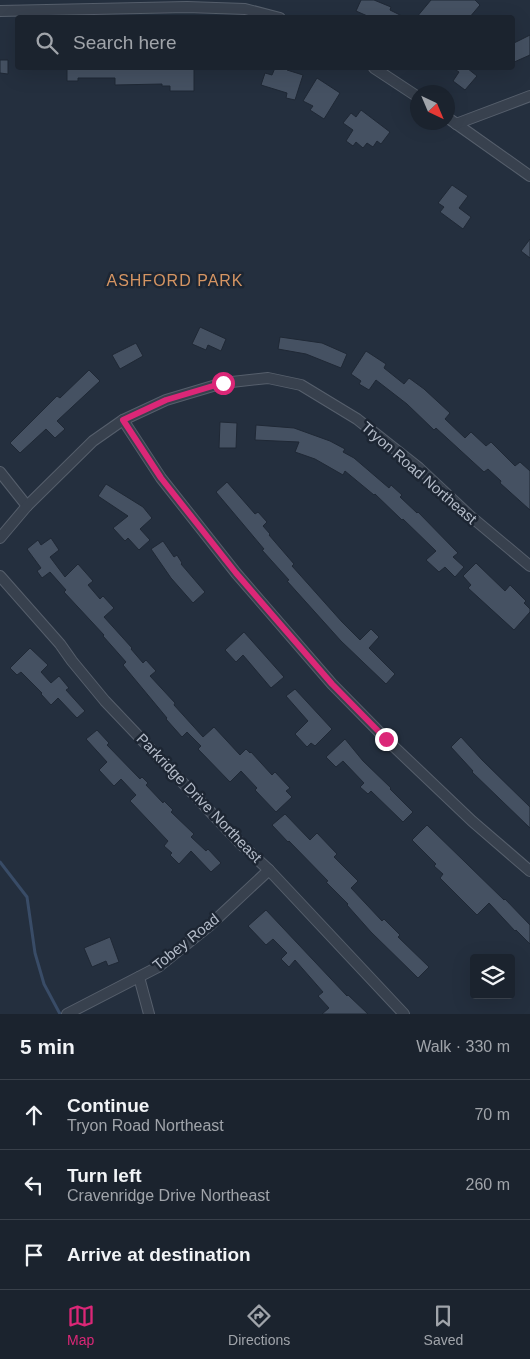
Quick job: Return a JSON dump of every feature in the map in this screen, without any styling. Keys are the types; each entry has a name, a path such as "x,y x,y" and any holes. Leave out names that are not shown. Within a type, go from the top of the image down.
{"street":[{"path":"0,11 187,7 245,9 268,15"},
{"path":"377,70 410,92"},
{"path":"455,120 530,96"},
{"path":"455,123 530,176"},
{"name":"Tryon Road Northeast","path":"0,538 27,506 93,441 123,420 166,400 223,383 268,378 301,385 357,419 420,468 469,515 530,566"},
{"path":"123,420 161,478 230,566 332,684 458,808 530,872"},
{"path":"0,472 27,506"},
{"name":"Parkridge Drive Northeast","path":"0,576 60,644 105,701 241,844 269,870 404,1014"},
{"name":"Tobey Road","path":"67,1014 158,967 202,932 269,870"},
{"path":"139,977 149,1014"}],"building":[{"path":"361,0 374,0 391,7 390,10 400,15 365,15 356,11"},
{"path":"431,0 475,0 480,5 472,15 418,15"},
{"path":"530,35 530,55 515,62 515,42"},
{"path":"0,60 8,60 8,74 0,73"},
{"path":"67,70 194,70 194,91 170,91 170,86 162,86 162,84 115,85 115,78 78,78 78,81 67,81"},
{"path":"274,70 287,70 303,75 295,100 286,98 287,93 261,85 265,73 272,75"},
{"path":"456,70 470,70 477,76 465,90 453,81 459,72"},
{"path":"317,78 340,93 324,119 310,110 313,106 303,101"},
{"path":"361,110 390,132 381,144 377,141 373,147 367,143 363,148 356,142 353,146 346,141 353,130 343,123 351,113 356,117"},
{"path":"452,185 468,196 459,208 471,217 463,229 440,212 444,207 438,203"},
{"path":"530,239 530,258 521,251"},
{"path":"200,327 226,339 221,351 208,345 206,350 192,344"},
{"path":"280,337 322,343 347,354 341,368 306,354 278,349"},
{"path":"136,343 143,356 120,369 112,355"},
{"path":"366,351 386,364 384,368 404,384 409,378 424,389 450,413 445,419 465,438 471,432 486,446 491,442 515,466 520,462 530,471 530,510 500,483 501,481 488,469 484,472 436,428 434,430 407,404 376,380 369,390 359,384 361,381 351,374"},
{"path":"89,370 100,381 57,421 65,429 55,438 46,429 20,453 10,443 57,396 60,398"},
{"path":"220,422 237,423 236,448 219,448"},
{"path":"256,425 294,428 330,441 345,449 343,452 354,458 389,488 391,485 402,495 400,497 418,512 458,553 453,557 464,567 455,577 445,567 439,572 426,560 436,551 375,494 345,471 343,475 315,459 295,452 299,442 255,440"},
{"path":"227,482 255,514 258,512 267,522 263,526 294,564 292,566 342,622 360,640 371,629 379,637 369,648 395,674 386,684 341,641 287,581 289,580 262,550 264,549 216,492"},
{"path":"106,484 143,507 152,518 140,529 150,540 139,550 128,538 125,541 113,528 128,516 98,496"},
{"path":"51,538 59,550 50,557 65,577 78,564 93,581 88,585 100,599 103,596 114,608 104,617 143,663 146,660 156,671 150,676 203,737 214,727 240,755 246,749 251,752 272,775 275,772 290,788 286,791 292,797 276,812 255,790 257,788 241,771 230,782 198,749 201,746 187,732 182,737 123,665 126,662 64,592 66,590 50,572 42,578 37,571 41,568 27,549 38,540 41,545"},
{"path":"163,541 174,557 177,555 181,564 205,592 193,603 171,578 151,549"},
{"path":"476,563 505,591 510,585 526,601 524,603 530,609 530,612 514,630 468,588 471,585 463,576"},
{"path":"244,632 284,677 271,688 243,655 236,662 225,650"},
{"path":"30,648 48,665 41,672 51,683 59,676 69,688 66,690 85,711 77,718 58,698 51,705 21,672 17,675 10,668"},
{"path":"295,689 332,729 315,746 311,743 307,747 295,734 308,721 286,696"},
{"path":"97,730 109,743 107,745 140,779 142,777 148,783 146,785 163,803 164,801 173,810 171,812 194,834 191,837 206,851 208,849 221,863 211,872 191,851 179,864 170,855 172,853 164,846 168,841 130,801 136,795 121,779 114,786 99,770 107,762 86,739"},
{"path":"461,737 530,807 530,828 472,772 451,747"},
{"path":"345,739 363,761 413,812 403,822 371,791 368,794 360,787 364,783 343,761 336,767 326,757"},
{"path":"285,814 310,840 317,833 337,854 334,857 358,881 351,888 382,921 384,919 400,935 398,937 429,967 418,978 371,932 348,904 326,882 328,881 272,825"},
{"path":"427,825 530,925 530,944 489,903 477,915 440,878 443,874 434,866 436,864 412,840"},
{"path":"266,910 347,996 368,1014 322,1014 329,1008 318,996 323,992 295,960 289,967 281,959 287,953 273,939 266,945 248,926"},
{"path":"110,937 119,962 108,966 106,961 92,967 84,948"}],"waterway":[{"path":"0,862 27,897 35,953 44,984 60,1014"}],"district":[{"name":"ASHFORD PARK","path":"175,280"}],"route":[{"path":"223,383 166,400 123,420 161,478 236,573 332,684 386,739"}]}
